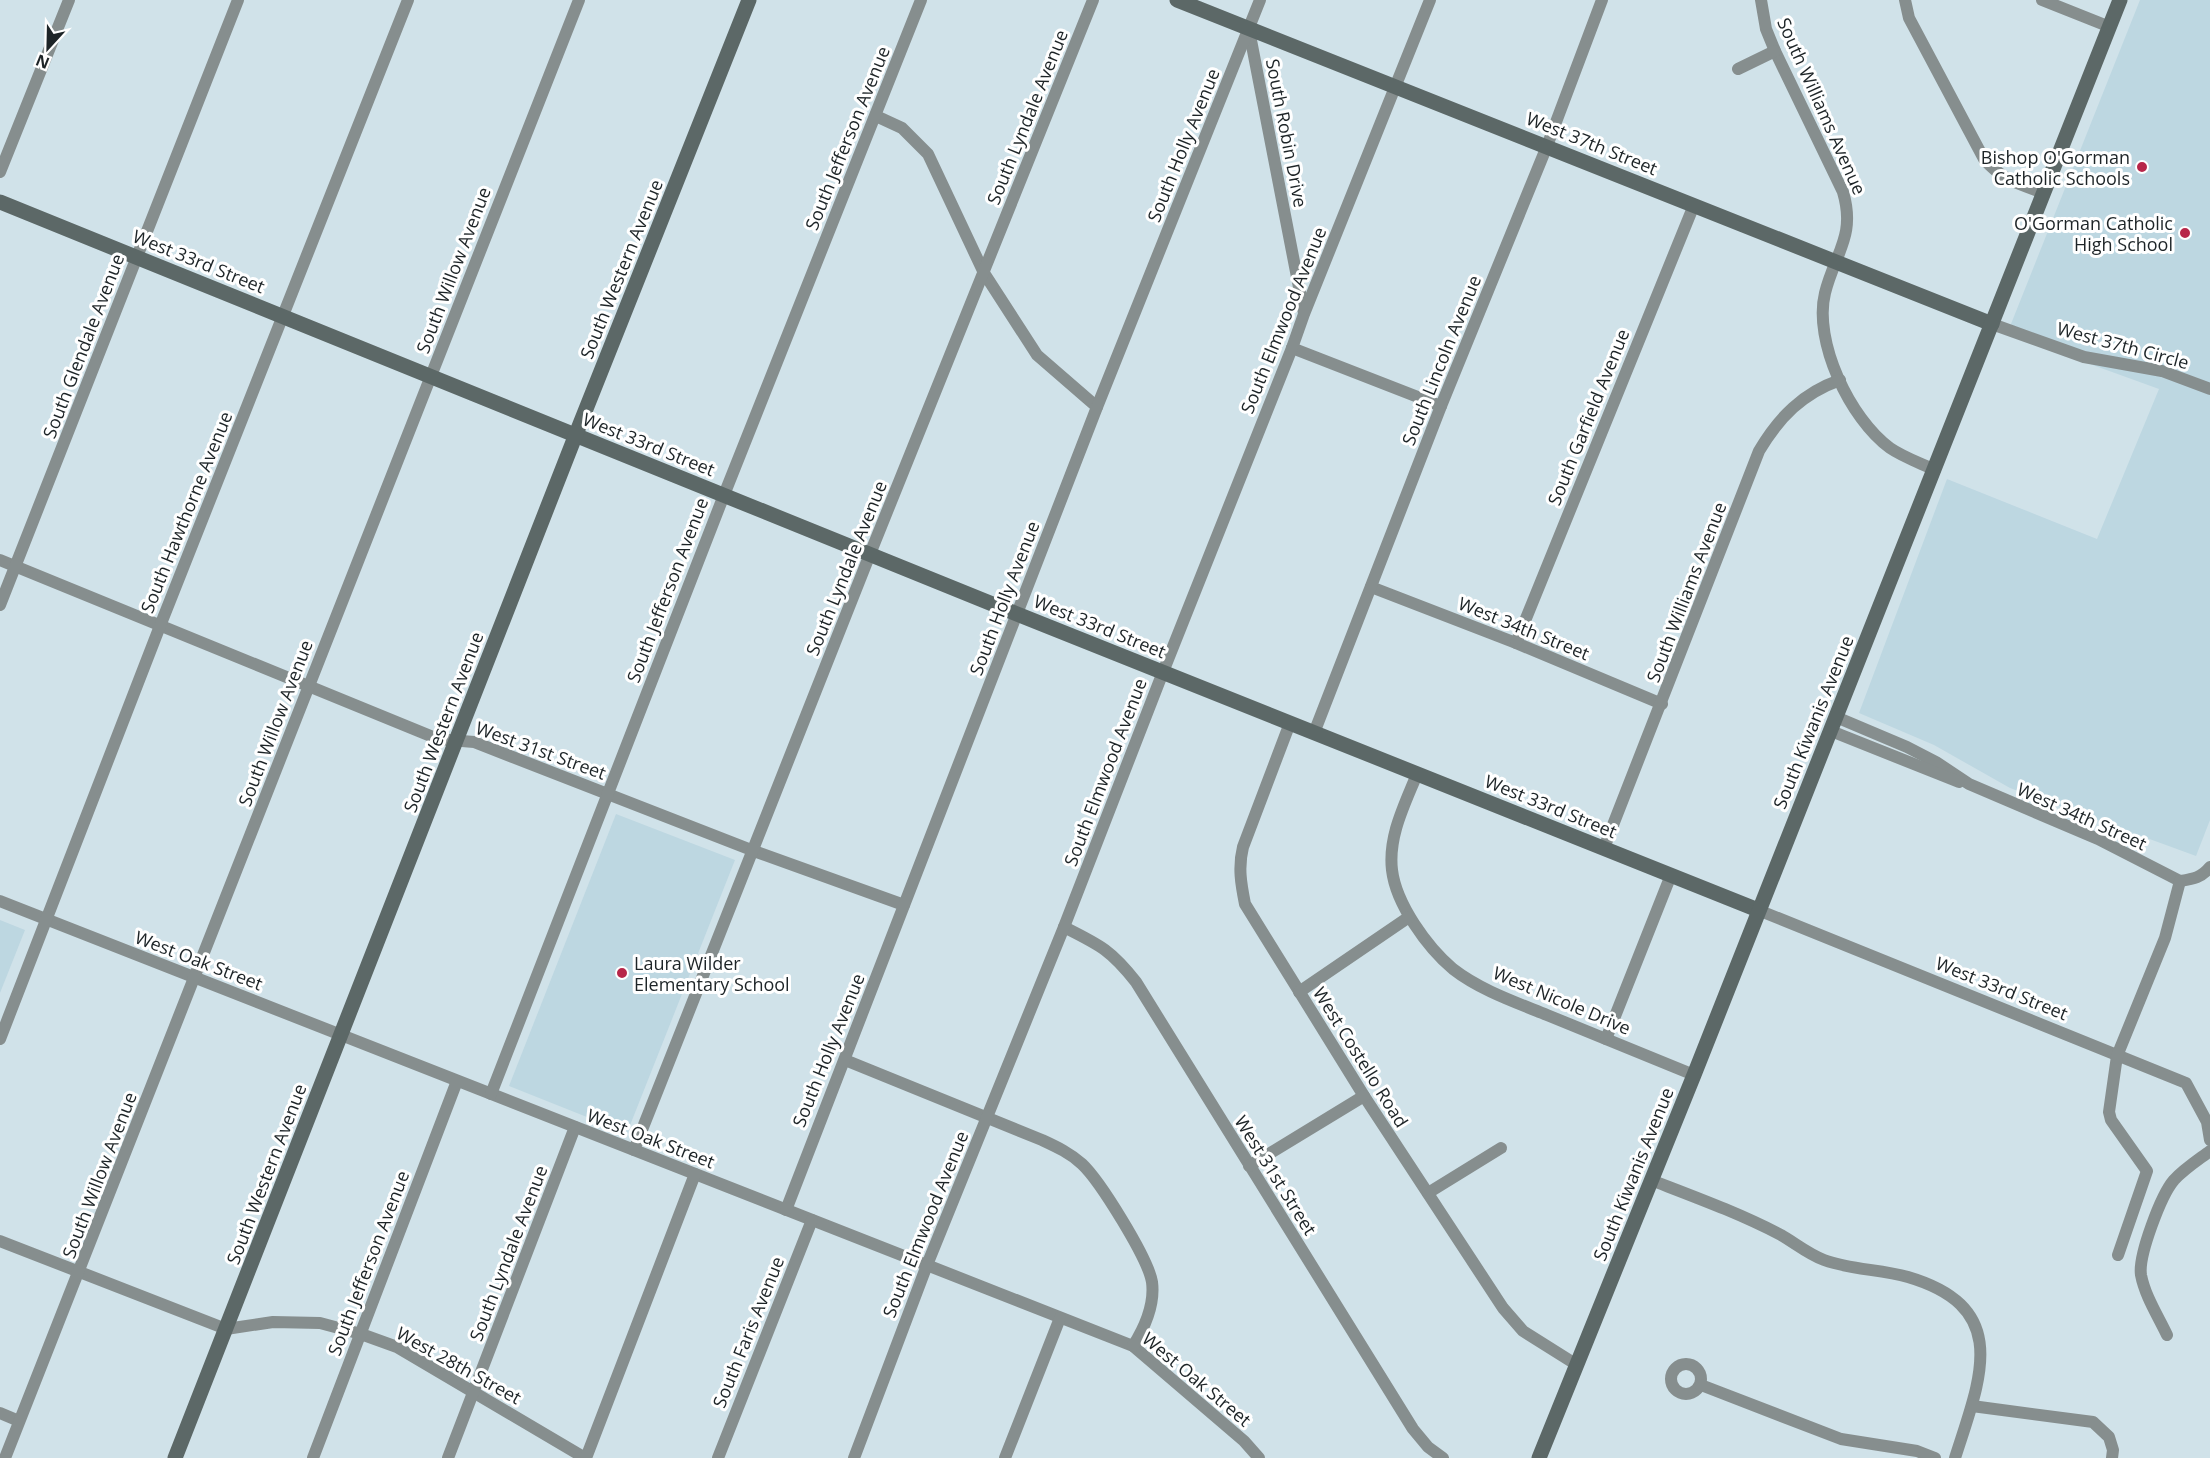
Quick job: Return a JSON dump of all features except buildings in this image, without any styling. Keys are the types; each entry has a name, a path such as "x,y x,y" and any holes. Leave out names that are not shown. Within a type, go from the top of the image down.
{"street":[{"path":"0,172 69,0"},
{"name":"South Glendale Avenue","path":"0,605 238,0"},
{"name":"South Hawthorne Avenue","path":"0,1039 160,626 408,0"},
{"name":"South Willow Avenue","path":"5,1458 196,978 308,687 579,0"},
{"name":"South Western Avenue","path":"175,1458 749,0"},
{"name":"South Jefferson Avenue","path":"491,1094 723,495 921,0"},
{"name":"South Lyndale Avenue","path":"634,1150 1093,0"},
{"name":"West 37th Street","path":"1177,0 1992,324"},
{"name":"South Holly Avenue","path":"786,1210 1097,407 1260,0"},
{"name":"South Elmwood Avenue","path":"854,1458 927,1265 1064,927 1304,314 1430,0"},
{"name":"South Lincoln Avenue","path":"1314,733 1441,406 1547,146 1602,0"},
{"name":"South Williams Avenue","path":"1761,0 1766,29 1843,192 1848,217 1847,232 1825,292 1822,325 1829,355 1854,408 1875,436 1891,448 1935,470"},
{"path":"1905,0 1909,18 1984,159 1993,170 2010,181 2044,193"},
{"path":"2042,0 2109,27"},
{"name":"South Kiwanis Avenue","path":"1539,1458 1834,724 2120,0"},
{"name":"South Robin Drive","path":"1249,29 1304,314"},
{"path":"1738,69 1775,51"},
{"path":"876,116 902,128 928,154 984,273 1036,355 1097,407"},
{"name":"West 33rd Street","path":"0,202 1017,614 1671,874 2187,1083 2207,1122 2210,1140"},
{"name":"South Garfield Avenue","path":"1516,643 1694,205"},
{"name":"West 37th Circle","path":"1992,324 2084,357 2162,370 2210,389"},
{"path":"1292,348 1441,406"},
{"name":"South Williams Avenue","path":"1604,848 1769,434 1795,405 1824,386 1840,380"},
{"name":"West 31st Street","path":"0,560 438,739 474,742 754,851 904,905"},
{"name":"West 34th Street","path":"1371,587 1516,643 1662,704"},
{"name":"West Costello Road","path":"1290,723 1239,863 1245,904 1364,1096 1503,1308 1523,1331 1577,1365"},
{"name":"West 34th Street","path":"1834,724 1907,747 1936,762 1969,784 2098,839 2180,881"},
{"name":"West Nicole Drive","path":"1417,774 1396,827 1392,849 1394,883 1409,917 1446,962 1489,991 1694,1075"},
{"path":"2118,1255 2147,1171 2111,1120 2109,1112 2117,1056 2165,938 2180,881 2195,879 2210,867"},
{"path":"1606,1039 1671,874"},
{"name":"West Oak Street","path":"0,901 1133,1346 1244,1441 1259,1458"},
{"path":"1299,992 1409,917"},
{"name":"West 31st Street","path":"1064,927 1106,949 1136,982 1413,1429 1428,1447 1443,1458"},
{"path":"845,1060 1067,1152 1094,1178 1145,1260 1152,1282 1149,1314 1133,1346"},
{"name":"South Jefferson Avenue","path":"313,1458 457,1081"},
{"path":"1249,1166 1364,1096"},
{"name":"South Lyndale Avenue","path":"448,1458 575,1127"},
{"path":"1428,1193 1501,1148"},
{"path":"2167,1335 2145,1287 2141,1273 2142,1257 2169,1187 2210,1151"},
{"path":"585,1458 695,1174"},
{"path":"1651,1180 1725,1208 1782,1235 1823,1260 1908,1277 1949,1295 1964,1306 1977,1327 1982,1353 1972,1406 1955,1458"},
{"name":"South Faris Avenue","path":"718,1458 812,1220"},
{"name":"West 28th Street","path":"0,1241 226,1329 273,1322 320,1323 397,1347 585,1458"},
{"path":"1005,1458 1060,1318"},
{"path":"1701,1385 1840,1439 1917,1450 1935,1458"},
{"path":"1972,1406 2092,1422 2101,1427 2109,1437 2113,1450 2112,1458"},
{"path":"0,1413 19,1421"}],"shaded area":[{"path":"2140,0 2210,0 2210,820 2196,856 2010,788 1934,745 1859,713 1947,479 2097,539 2159,389 2007,334"},
{"name":"Laura Wilder Elementary School","path":"616,814 735,860 627,1133 509,1086"},
{"path":"0,920 25,930 0,993"}],"place":[{"name":"Bishop O'Gorman Catholic Schools","path":"2142,167"},
{"name":"O'Gorman Catholic High School","path":"2185,233"},
{"name":"Laura Wilder Elementary School","path":"622,973"}]}
